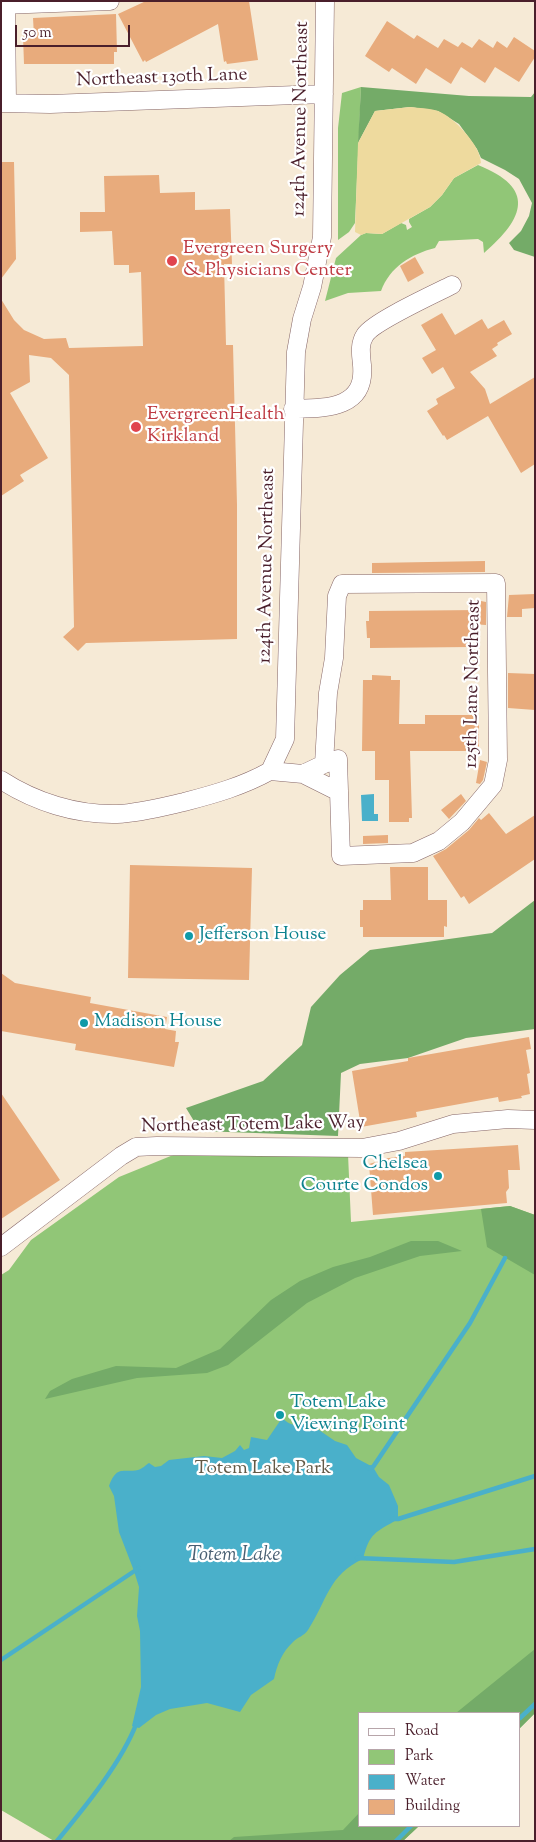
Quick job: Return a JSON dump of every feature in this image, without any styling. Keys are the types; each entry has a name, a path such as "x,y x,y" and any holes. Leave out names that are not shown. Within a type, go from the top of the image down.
{"street":[{"path":"4,103 4,5 110,1"},
{"name":"124th Avenue Northeast","path":"270,771 285,739 296,352 322,238 325,1"},
{"name":"Northeast 130th Lane","path":"4,103 50,104 324,94"},
{"path":"293,409 321,408 343,402 357,394 363,377 360,348 365,335 377,325 452,285"},
{"name":"125th Lane Northeast","path":"324,764 328,692 334,658 337,596 342,584 496,582 498,760 494,785 462,822 439,841 413,853 341,856 340,792"},
{"path":"1,780 22,792 59,806 79,811 116,814 155,808 211,795 253,780 270,771 303,774 340,792 338,759 303,774"},
{"name":"Northeast Totem Lake Way","path":"1,1247 94,1176 136,1147 362,1148 399,1141 453,1124 508,1119 535,1120"}],"green space":[{"path":"361,87 355,223 349,232 338,240 338,128 342,93"},
{"path":"361,87 469,96 531,97 535,92 535,257 514,250 509,243 521,231 529,216 532,203 519,179 481,158 477,149 459,124 438,111 410,107 375,111 358,143"},
{"path":"478,165 497,174 509,184 516,194 518,205 509,228 484,253 483,242 478,239 439,241 435,248 410,258 396,268 381,291 348,293 325,301 336,258 361,235 366,233 382,234 401,223 406,225 407,230 412,227 409,219 430,207 442,195 454,178"},
{"path":"535,900 535,1029 466,1038 408,1058 360,1064 341,1073 338,1136 200,1131 186,1108 263,1081 302,1045 311,1007 340,975 370,950 492,933"},
{"name":"Totem Lake Park","path":"183,1151 348,1154 351,1222 510,1206 535,1215 535,1713 521,1727 521,1712 358,1712 358,1827 418,1827 403,1841 54,1841 1,1810 1,1275 9,1270 31,1240 119,1177"},
{"path":"510,1206 535,1215 535,1275 487,1247 481,1209"},
{"path":"411,1241 438,1241 462,1251 420,1256 355,1278 307,1303 228,1365 207,1373 137,1378 45,1399 50,1391 72,1379 116,1366 176,1368 220,1349 271,1300 300,1281 333,1267 370,1257"},
{"path":"535,1649 535,1713 521,1727 521,1712 457,1712"},
{"path":"358,1814 358,1827 418,1827 403,1841 229,1841 234,1837 343,1830"}],"sand":[{"path":"410,107 438,111 451,119 472,141 480,156 481,163 454,178 442,195 430,207 382,234 366,233 361,235 355,232 358,143 375,111"}],"water":[{"path":"374,794 374,814 378,814 378,821 362,821 361,795"},
{"name":"Totem Lake","path":"282,1418 292,1424 302,1423 319,1430 335,1441 347,1445 356,1458 373,1467 379,1477 389,1485 398,1506 398,1519 374,1534 368,1543 363,1559 351,1565 335,1581 308,1630 293,1642 283,1654 274,1679 251,1695 240,1712 207,1703 170,1709 156,1715 139,1728 132,1726 141,1687 140,1631 137,1616 139,1587 119,1532 114,1496 109,1486 112,1479 117,1472 138,1470 149,1463 155,1467 161,1466 169,1460 204,1456 222,1458 235,1451 240,1445 244,1450 249,1448 251,1437 267,1440"}],"building":[{"path":"146,1 249,1 258,60 227,64 226,61 224,62 218,24 143,62 118,14"},
{"path":"116,14 117,52 114,52 114,64 24,64 23,36 34,36 33,18"},
{"path":"387,21 414,39 417,35 438,48 444,39 458,47 462,42 472,48 479,39 493,48 497,41 507,48 514,37 535,51 535,57 519,82 495,67 485,83 461,67 451,84 426,68 416,84 392,68 389,72 365,56"},
{"path":"1,162 14,162 16,259 1,279"},
{"path":"159,175 160,193 195,192 195,210 230,209 232,264 224,264 226,345 233,345 237,505 237,639 86,643 78,651 63,637 74,627 69,375 51,358 29,355 30,382 10,393 48,458 20,475 24,481 1,496 1,299 14,320 24,330 44,339 66,338 69,348 143,346 141,272 129,273 129,265 114,265 112,231 80,232 80,212 105,212 104,176"},
{"path":"415,257 424,273 408,282 400,266"},
{"path":"442,313 455,335 482,319 488,329 504,320 512,334 497,343 498,345 492,349 497,356 470,372 485,389 490,404 535,377 535,464 521,473 488,416 447,440 427,411 438,404 436,399 455,388 443,367 432,374 422,358 436,350 421,325"},
{"path":"485,561 485,572 372,573 372,563"},
{"path":"535,594 535,608 522,609 522,617 507,617 509,595"},
{"path":"481,601 486,602 486,625 471,624 471,647 370,648 370,638 367,638 366,621 369,621 369,611 480,610"},
{"path":"508,673 535,674 535,710 508,708"},
{"path":"372,675 391,676 391,680 400,680 399,724 425,724 425,715 475,715 475,724 479,723 479,751 410,751 412,818 409,818 409,822 389,822 389,780 375,780 375,751 362,751 363,680 372,680"},
{"path":"480,760 487,762 483,780 480,784 476,783"},
{"path":"461,794 466,801 449,819 441,810"},
{"path":"489,813 506,834 535,815 535,859 469,904 464,896 461,898 433,856 446,849 469,830 479,818 481,820"},
{"path":"388,835 388,843 363,844 363,836"},
{"name":"Jefferson House","path":"130,865 252,868 249,980 128,978"},
{"path":"390,867 428,867 428,900 447,900 447,927 444,926 444,937 363,937 363,927 360,927 360,910 363,910 363,900 391,900"},
{"name":"Madison House","path":"1,973 15,983 91,997 90,1003 167,1017 165,1029 176,1031 175,1042 179,1042 174,1067 75,1050 76,1044 1,1031"},
{"path":"529,1037 531,1049 526,1050 530,1073 527,1074 530,1094 521,1096 522,1098 499,1102 498,1097 416,1112 417,1117 361,1127 352,1071 408,1061 408,1058"},
{"path":"1,1093 60,1180 1,1219"},
{"name":"Chelsea Courte Condos","path":"518,1145 520,1170 508,1170 509,1188 506,1192 507,1203 373,1215 369,1164 381,1159 405,1156 405,1152"}],"waterway":[{"path":"368,1468 373,1467 470,1323 505,1258"},
{"path":"392,1519 398,1519 535,1476"},
{"path":"357,1558 454,1562 535,1549"},
{"path":"1,1660 139,1568"},
{"path":"521,1717 535,1704"},
{"path":"57,1841 91,1799 112,1768 122,1753 137,1722"},
{"path":"396,1841 410,1827"}],"place":[{"name":"Evergreen Surgery & Physicians Center","path":"172,261"},
{"name":"EvergreenHealth Kirkland","path":"136,427"},
{"name":"Jefferson House","path":"189,936"},
{"name":"Madison House","path":"84,1023"},
{"name":"Chelsea Courte Condos","path":"438,1176"},
{"name":"Totem Lake Viewing Point","path":"280,1415"}]}
